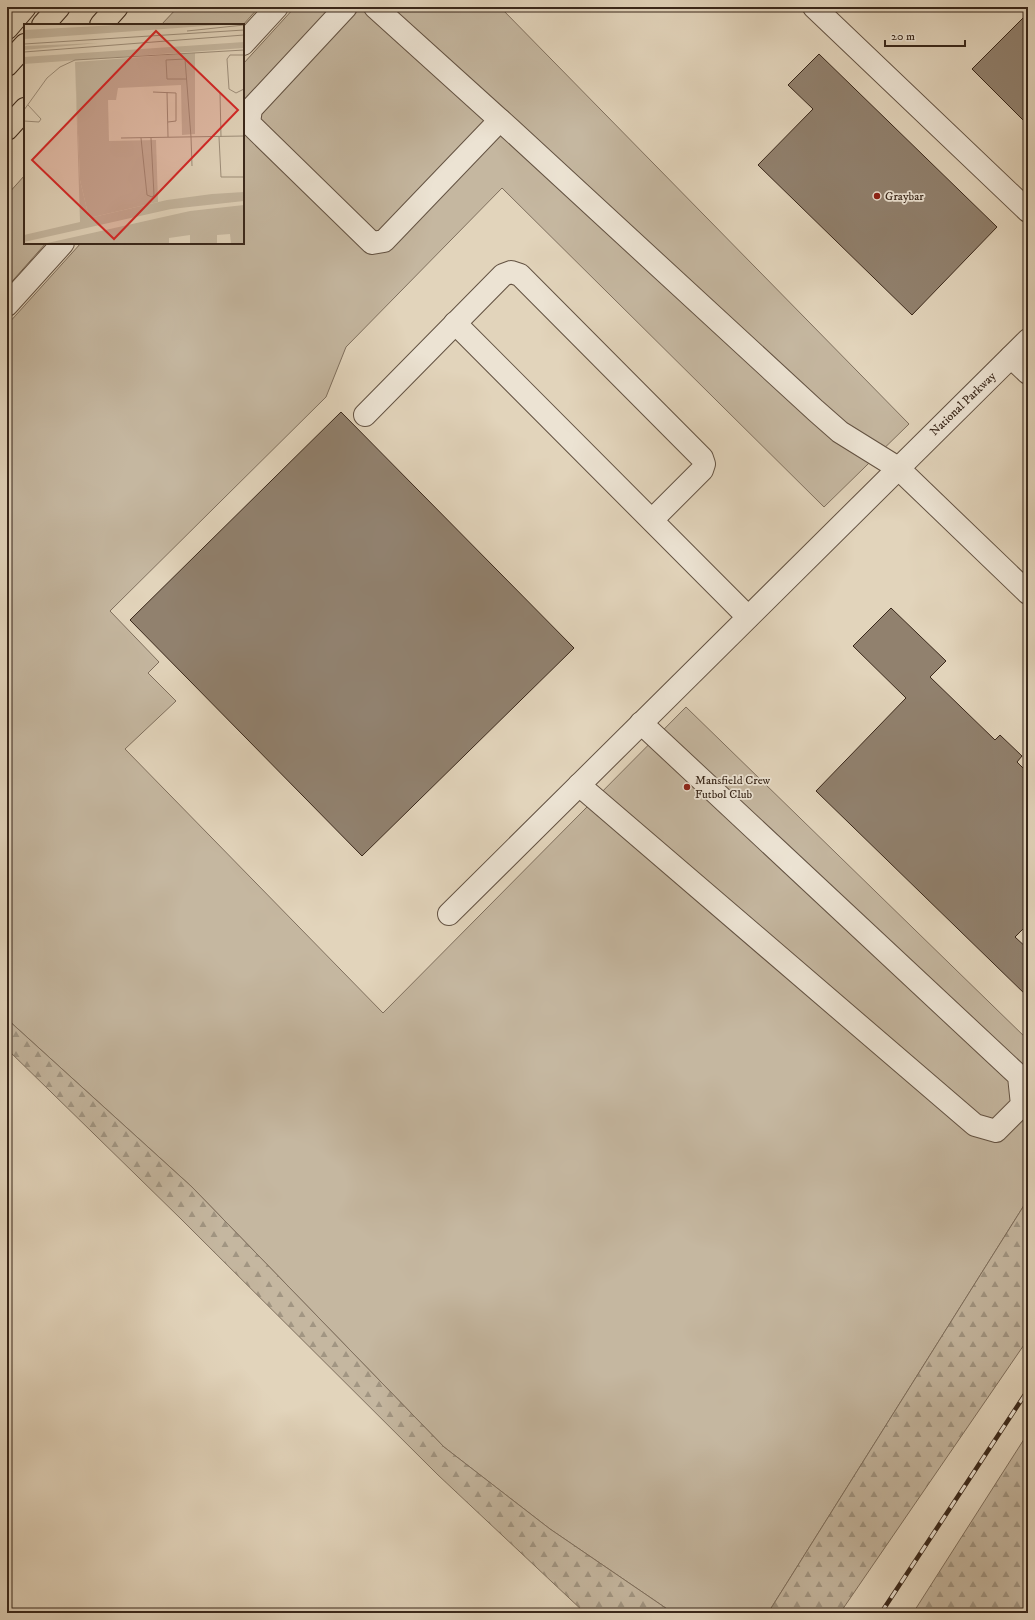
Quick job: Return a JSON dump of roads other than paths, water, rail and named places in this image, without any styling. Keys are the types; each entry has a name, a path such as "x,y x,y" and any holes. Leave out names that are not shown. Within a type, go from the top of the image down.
{"highway":[{"path":"7,28 25,7"},
{"path":"44,24 59,7"},
{"path":"102,24 117,7"},
{"path":"7,65 24,46"},
{"path":"7,129 24,110"}],"street":[{"path":"244,43 277,7"},
{"path":"346,7 251,109 249,123 372,243 384,241 500,120"},
{"path":"375,7 835,428 898,468 1028,593"},
{"path":"814,7 1028,211"},
{"path":"7,305 62,244"},
{"path":"365,415 503,275 511,272 520,274 702,458 704,464 702,470 652,520"},
{"path":"455,323 748,617"},
{"name":"National Parkway","path":"449,914 1028,340"},
{"path":"1011,357 1028,374"},
{"path":"579,785 976,1126 996,1131 1022,1105 1019,1076 641,723"}],"railway":[{"path":"881,1613 1028,1390"}],"place":[{"name":"Graybar","path":"877,196"},
{"name":"Mansfield Crew Futbol Club","path":"687,787"}]}
